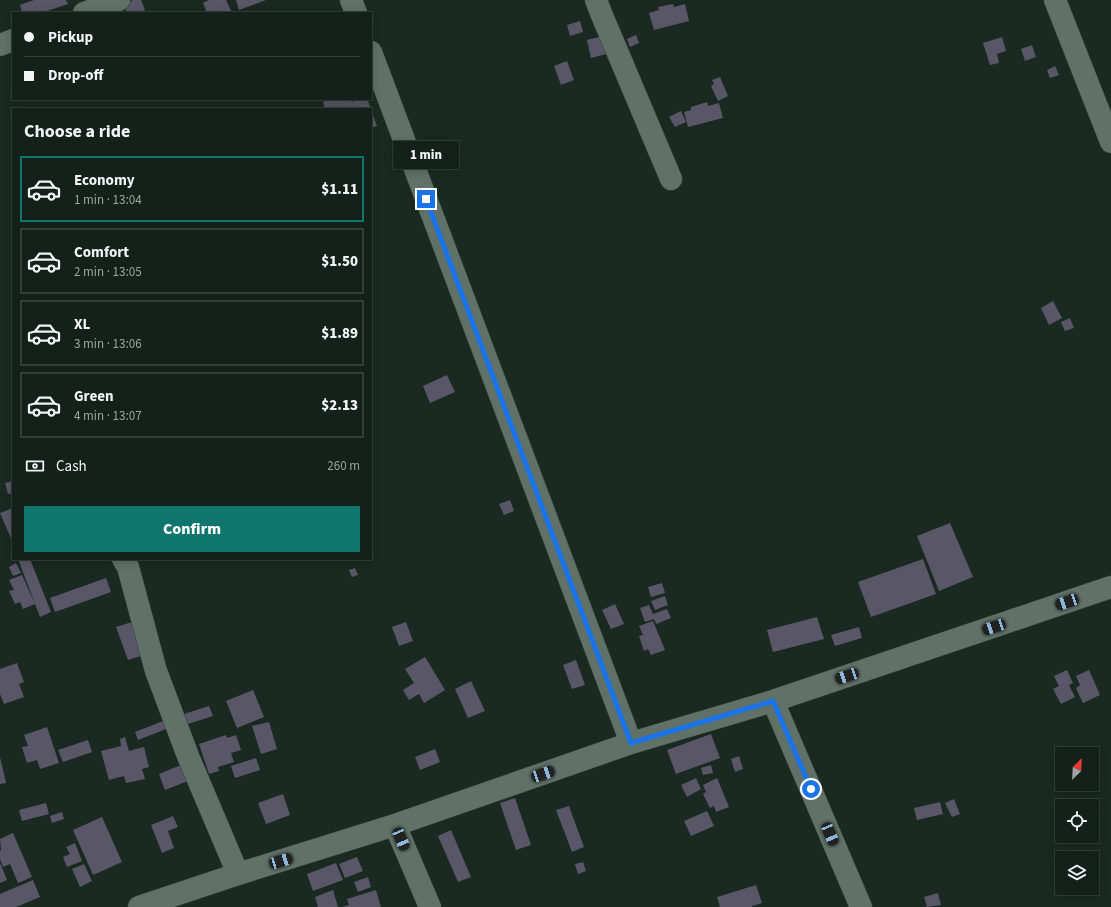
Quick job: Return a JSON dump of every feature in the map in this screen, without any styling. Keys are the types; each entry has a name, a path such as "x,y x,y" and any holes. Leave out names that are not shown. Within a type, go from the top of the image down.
{"street":[{"path":"87,12 119,0"},
{"path":"351,0 356,12"},
{"path":"596,0 600,13 671,179"},
{"path":"1055,0 1111,142"},
{"path":"0,45 12,40"},
{"path":"372,55 631,743"},
{"path":"124,560 128,567 156,671 188,756 238,874"},
{"path":"139,907 238,874 395,825 631,743 773,701 1111,587"},
{"path":"773,701 861,907"},
{"path":"395,825 430,907"}],"building":[{"path":"34,0 66,0 68,4 44,12 22,12 20,5"},
{"path":"133,0 141,0 145,10 139,12 127,12 124,4"},
{"path":"209,0 226,0 232,12 207,12 203,3"},
{"path":"236,0 266,0 239,10"},
{"path":"673,4 674,7 685,4 689,21 654,30 649,13 659,10 658,7"},
{"path":"580,21 583,32 570,36 567,25"},
{"path":"606,35 610,53 591,58 587,40"},
{"path":"636,35 639,43 630,47 627,39"},
{"path":"1002,37 1006,51 997,54 999,63 990,65 983,43"},
{"path":"1032,45 1036,57 1025,61 1021,49"},
{"path":"567,61 574,80 561,85 554,66"},
{"path":"1055,66 1059,75 1050,78 1047,70"},
{"path":"720,77 728,96 718,101 711,86 714,84 712,80"},
{"path":"328,100 351,100 352,102 356,100 367,100 371,108 325,108 323,102"},
{"path":"707,102 708,106 719,103 723,118 688,127 684,112 691,110 691,107"},
{"path":"681,111 686,122 675,127 669,117"},
{"path":"372,113 377,126 372,128"},
{"path":"1053,301 1062,318 1049,325 1041,308"},
{"path":"1070,318 1074,328 1065,331 1061,322"},
{"path":"447,375 455,392 430,403 423,386"},
{"path":"12,481 12,493 8,494 5,483"},
{"path":"510,500 514,511 504,515 499,504"},
{"path":"12,508 12,541 0,513"},
{"path":"950,523 973,577 939,591 917,536"},
{"path":"923,559 936,594 871,617 858,582"},
{"path":"18,560 30,560 51,612 40,617"},
{"path":"16,563 21,573 13,576 9,567"},
{"path":"355,568 358,575 352,577 349,570"},
{"path":"22,575 35,604 23,609 20,602 15,604 9,591 14,590 9,580"},
{"path":"106,578 111,592 55,612 50,598"},
{"path":"662,583 665,593 651,597 648,587"},
{"path":"665,596 668,605 655,610 651,601"},
{"path":"615,604 624,624 611,629 602,610"},
{"path":"649,605 653,614 667,609 671,618 656,624 654,619 645,622 640,608"},
{"path":"817,617 824,639 773,652 767,630"},
{"path":"653,621 665,650 651,655 648,649 644,651 639,636 643,635 639,626"},
{"path":"132,622 144,655 128,660 116,627"},
{"path":"406,622 413,641 399,646 392,627"},
{"path":"859,627 862,638 835,646 831,635"},
{"path":"425,657 445,690 424,703 419,694 409,700 403,690 414,683 405,669"},
{"path":"576,660 585,685 572,689 563,665"},
{"path":"17,663 24,682 19,684 24,697 4,704 0,694 0,669"},
{"path":"1067,670 1073,683 1069,685 1075,697 1061,704 1053,689 1059,686 1054,676"},
{"path":"1089,670 1100,695 1083,703 1076,688 1080,685 1076,676"},
{"path":"471,681 485,711 468,718 455,689"},
{"path":"253,690 264,717 237,728 226,701"},
{"path":"209,706 213,716 188,724 184,714"},
{"path":"163,721 166,729 138,740 135,732"},
{"path":"269,722 277,749 261,754 252,726"},
{"path":"47,727 59,763 40,769 37,760 27,763 22,747 28,746 24,735"},
{"path":"711,734 720,758 676,774 667,750"},
{"path":"226,735 227,738 236,735 241,750 231,753 234,762 218,767 219,771 209,774 199,744"},
{"path":"125,737 129,751 144,747 149,767 142,769 145,779 126,783 124,776 109,780 101,751 121,746 120,739"},
{"path":"88,740 92,752 63,762 58,750"},
{"path":"435,749 440,762 420,770 415,757"},
{"path":"739,756 743,769 735,772 731,759"},
{"path":"0,757 6,783 0,784"},
{"path":"256,758 260,770 235,778 231,766"},
{"path":"181,765 188,781 165,790 159,774"},
{"path":"711,765 713,773 703,775 701,768"},
{"path":"696,778 701,789 687,797 681,785"},
{"path":"717,778 729,807 716,812 714,806 710,808 703,794 706,792 703,785"},
{"path":"283,794 290,815 266,824 258,803"},
{"path":"515,798 531,845 516,850 500,803"},
{"path":"954,799 960,814 952,817 945,803"},
{"path":"940,802 943,814 917,820 914,808"},
{"path":"46,803 49,814 22,821 19,810"},
{"path":"569,806 584,847 572,852 556,810"},
{"path":"707,811 714,826 691,836 684,821"},
{"path":"62,812 64,819 52,823 50,816"},
{"path":"173,816 178,827 168,831 174,848 162,853 151,825"},
{"path":"102,817 122,862 93,875 73,830"},
{"path":"451,830 471,877 458,882 438,836"},
{"path":"13,833 32,877 18,883 10,864 3,867 0,859 0,839"},
{"path":"75,843 82,861 67,867 63,857 70,854 66,847"},
{"path":"357,857 363,871 345,878 339,864"},
{"path":"583,862 586,871 578,874 575,864"},
{"path":"0,863 7,880 0,883"},
{"path":"336,863 343,880 313,891 307,874"},
{"path":"84,864 92,881 80,887 72,869"},
{"path":"368,877 371,887 358,892 354,882"},
{"path":"33,880 40,897 16,907 0,907 0,894"},
{"path":"756,885 762,903 752,907 720,907 717,897"},
{"path":"333,890 338,907 318,907 315,897"},
{"path":"376,890 381,907 342,907 349,905 347,899"},
{"path":"938,893 941,905 927,907 924,897"}],"route":[{"path":"426,199 631,743 773,701 811,789"}]}
